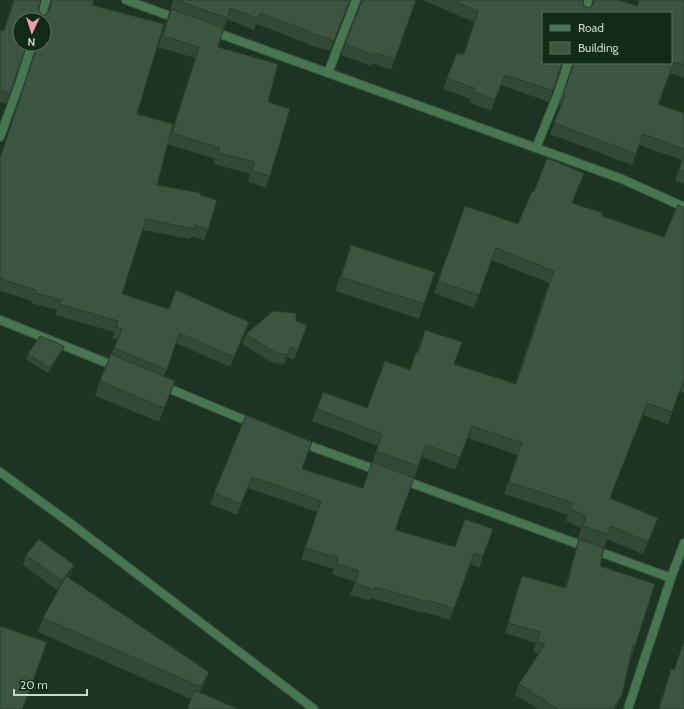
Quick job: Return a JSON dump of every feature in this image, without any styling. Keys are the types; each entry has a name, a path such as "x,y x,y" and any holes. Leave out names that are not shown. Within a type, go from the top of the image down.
{"street":[{"path":"42,12 46,0"},
{"path":"126,0 186,22"},
{"path":"328,73 356,0"},
{"path":"584,12 588,0"},
{"path":"201,27 622,179 684,207"},
{"path":"0,137 29,52"},
{"path":"536,148 568,64"},
{"path":"0,320 127,371"},
{"path":"156,383 258,426"},
{"path":"295,441 383,473"},
{"path":"0,472 314,709"},
{"path":"398,478 671,578"},
{"path":"628,709 684,543"}],"building":[{"path":"14,0 41,0 40,12 12,12 12,52 24,52 10,94 0,91 0,32 1,30 4,31"},
{"path":"52,0 94,0 92,5 164,24 137,114 173,124 157,185 201,193 200,195 217,200 208,230 195,225 194,229 146,219 122,294 169,309 176,290 249,322 234,357 179,333 167,370 114,348 122,329 116,327 118,321 59,304 62,300 35,293 36,290 0,279 0,158 35,52 52,52 52,12 48,12"},
{"path":"176,0 350,0 334,41 260,13 258,19 230,8 227,18"},
{"path":"362,0 416,0 395,59 376,53 375,56 345,44"},
{"path":"452,0 583,0 584,6 589,8 592,6 594,0 619,0 637,6 639,0 684,0 684,65 674,62 658,104 684,113 684,149 643,134 636,154 554,123 565,95 563,94 574,64 672,64 672,12 542,12 542,64 562,64 553,91 505,75 495,100 473,91 474,88 447,78 457,53 464,55 478,11"},
{"path":"171,9 224,28 218,47 278,64 268,102 290,109 270,176 252,171 255,162 218,153 220,148 172,133 199,47 163,36"},
{"path":"684,154 684,171 679,170"},
{"path":"547,158 584,173 572,203 603,213 602,216 664,237 678,205 684,208 684,379 672,412 647,403 610,498 658,518 648,542 611,526 608,535 583,526 586,516 570,509 573,503 509,482 522,443 472,426 460,457 426,445 418,466 376,451 382,434 317,409 323,392 367,408 385,361 410,370 416,352 418,353 425,330 462,342 454,364 516,384 554,271 496,248 479,295 438,281 465,206 518,224 532,191 534,192"},
{"path":"351,245 435,272 424,304 341,277"},
{"path":"273,311 296,313 296,321 307,325 298,350 291,347 287,355 274,352 246,334"},
{"path":"40,336 64,347 50,368 28,354"},
{"path":"111,354 175,381 164,408 100,381"},
{"path":"246,415 312,442 302,469 363,488 372,462 414,478 395,530 455,547 465,519 493,529 483,556 474,553 454,609 428,600 427,602 375,587 374,590 355,583 359,571 336,563 338,558 305,548 321,501 252,477 241,504 214,493"},
{"path":"39,539 74,565 62,581 26,555"},
{"path":"579,539 604,548 600,566 655,584 635,646 633,646 622,695 613,709 558,709 519,684 545,644 537,642 540,632 508,623 522,576 566,588"},
{"path":"66,576 209,672 201,687 43,618"},
{"path":"0,626 47,642 22,709 0,709"},
{"path":"684,641 684,709 659,709 671,669 674,670"},
{"path":"195,690 238,709 187,709"}]}
